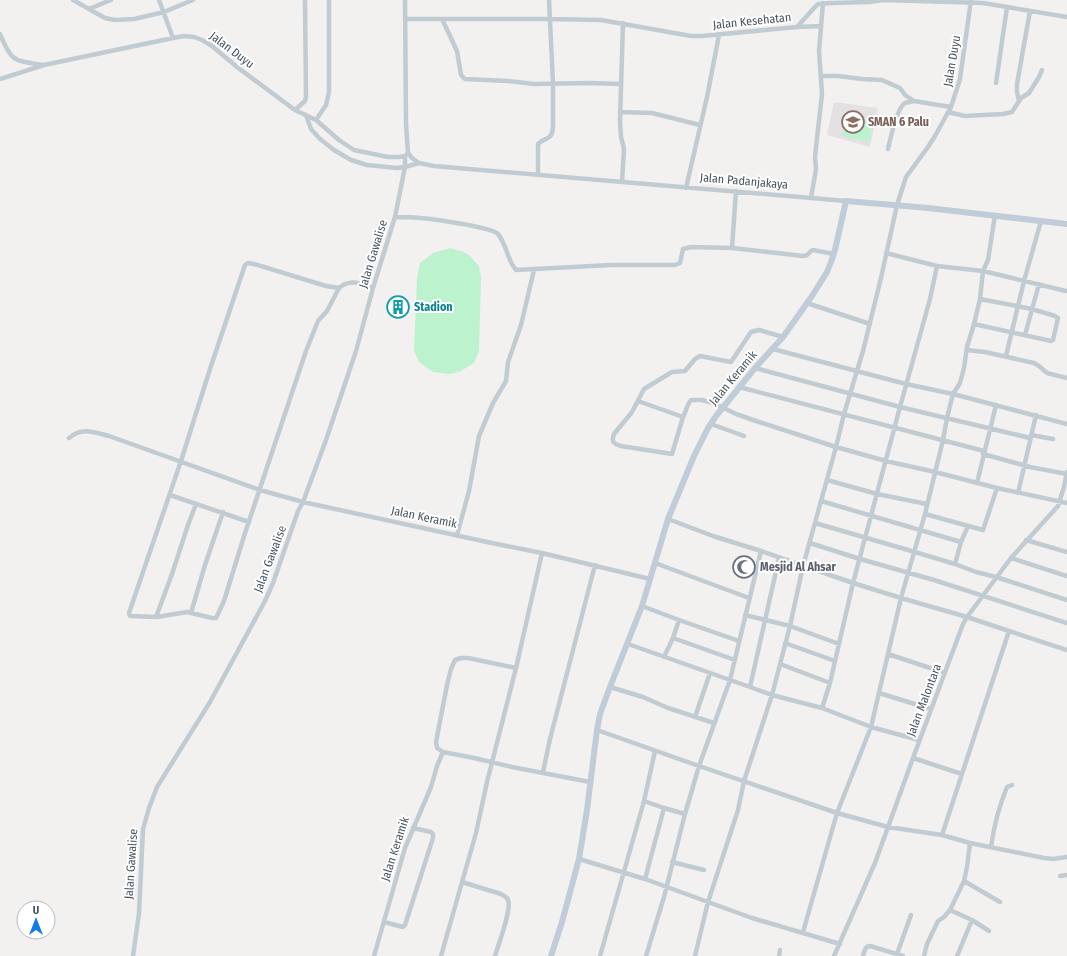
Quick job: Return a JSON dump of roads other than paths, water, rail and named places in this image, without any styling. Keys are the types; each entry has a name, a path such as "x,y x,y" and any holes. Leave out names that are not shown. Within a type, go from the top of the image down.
{"street":[{"path":"73,0 105,18 115,20 134,19 164,12 193,0"},
{"path":"89,9 111,0"},
{"path":"159,0 173,38"},
{"path":"295,110 304,102 306,98 305,0"},
{"path":"316,120 326,105 330,92 329,0"},
{"name":"Jalan Gawalise","path":"133,956 138,913 143,829 149,808 157,787 210,702 265,601 273,583 298,511 303,502 326,440 356,351 373,288 395,217 405,167 406,154 405,0"},
{"path":"538,175 538,144 550,136 553,127 553,84 548,0"},
{"path":"811,198 816,169 815,157 822,94 819,51 823,3 888,0 971,1 1067,18"},
{"name":"Jalan Duyu","path":"695,956 708,902 738,810 744,781 772,695 815,523 870,324 897,205 906,177 928,148 950,109 960,80 971,1"},
{"name":"Jalan Kesehatan","path":"406,19 601,20 694,36 797,27 816,5 823,3"},
{"path":"996,83 1007,7"},
{"path":"1019,101 1017,84 1030,11"},
{"path":"442,19 457,50 461,75 464,79 508,81 530,84 621,84"},
{"path":"622,182 624,149 621,137 620,112 623,24"},
{"path":"797,27 820,26"},
{"path":"0,34 6,50 11,56 18,60 44,65"},
{"path":"686,188 719,35"},
{"name":"Jalan Duyu","path":"0,79 44,65 173,38 184,36 194,37 212,46 237,67 295,110 316,120 338,140 354,150 388,157 406,154"},
{"path":"821,76 882,80 900,88 905,96 914,101 950,109 965,116 1008,114 1014,111 1022,97 1029,93 1042,70"},
{"path":"888,149 897,115 902,105 914,101"},
{"path":"620,112 652,113 700,125"},
{"path":"306,115 311,129 319,138 347,158 362,164 390,168 405,167 419,163"},
{"path":"406,154 419,163"},
{"name":"Jalan Padanjakaya","path":"419,163 434,166 897,205 1067,224"},
{"path":"732,248 736,192"},
{"name":"Jalan Keramik","path":"552,956 579,859 597,730 603,705 642,606 668,519 700,442 711,424 755,368 783,337 827,272 834,254 846,201"},
{"path":"803,932 837,813 871,728 901,598 921,530 953,394 960,383 964,368 980,299 983,271 988,260 995,215"},
{"path":"395,217 412,217 436,220 494,231 500,236 510,263 515,270 611,265 675,265 680,263 683,250 691,247 732,248 803,256 807,255 813,250 834,254"},
{"path":"1006,356 1040,221"},
{"path":"886,253 937,266 983,271 1066,291"},
{"path":"339,288 326,286 254,264 247,264 243,270 170,495 129,613 131,617 156,617 187,612 212,618 216,618 218,616 306,350 318,321 327,312 339,288 345,284 356,282 373,288"},
{"path":"822,708 830,683 853,583 917,348 937,266"},
{"path":"457,535 469,491 479,436 493,403 506,381 508,362 520,325 534,270"},
{"path":"1025,335 1039,284"},
{"path":"974,324 1051,341 1053,340 1058,318 1032,310 980,299"},
{"path":"807,303 870,324"},
{"path":"783,337 759,330 751,332 731,362 703,356 698,357 685,371 672,372 647,387 642,392 632,412 614,434 613,440 616,445 672,454 689,402 691,400 702,400 716,404 759,422 836,447 886,461 997,488 1067,503"},
{"path":"773,349 1067,424"},
{"path":"967,350 1006,356 1034,363 1047,373 1067,378"},
{"path":"755,368 900,407 990,428 1052,440"},
{"path":"740,387 943,440 1024,465 1067,473"},
{"path":"638,401 683,417"},
{"path":"977,483 996,405"},
{"path":"1018,493 1036,415"},
{"path":"711,424 744,436"},
{"name":"Jalan Keramik","path":"69,438 78,432 90,432 109,436 260,490 303,502 542,553 650,578"},
{"name":"Jalan Malontara","path":"834,956 868,880 912,758 967,616 1011,558 1055,510 1060,501 1067,473"},
{"path":"827,480 877,494 927,504"},
{"path":"925,514 983,530 997,488"},
{"path":"170,495 249,522"},
{"path":"821,501 961,542"},
{"path":"156,617 196,504"},
{"path":"191,613 204,565 223,512"},
{"path":"668,519 712,536 761,551 853,583 967,616 1067,650"},
{"path":"815,523 955,564 1067,600"},
{"path":"955,564 961,542 968,526"},
{"path":"1026,540 1067,552"},
{"path":"810,543 860,559 929,578 1067,623"},
{"path":"646,956 660,914 672,862 698,766 730,680 761,551"},
{"path":"442,956 476,833 542,553"},
{"path":"750,687 779,558"},
{"path":"1011,558 1067,576"},
{"path":"655,563 749,598"},
{"path":"544,772 552,732 595,565"},
{"path":"642,606 740,641"},
{"path":"745,616 790,626 839,644"},
{"path":"664,657 673,638 679,620"},
{"path":"942,835 1009,631"},
{"path":"673,638 735,660"},
{"path":"785,643 835,661"},
{"path":"628,644 772,695 822,708 871,728 919,740"},
{"path":"888,654 945,673"},
{"path":"516,668 468,658 455,660 450,674 436,742 437,748 444,752 590,782"},
{"path":"780,664 830,683"},
{"path":"695,717 710,673"},
{"path":"610,687 650,699 663,706 714,724"},
{"path":"879,692 931,709"},
{"path":"597,730 837,813 888,827 942,835 970,843 1044,858 1053,859 1067,857"},
{"path":"600,956 644,801 655,751"},
{"name":"Jalan Keramik","path":"374,956 406,848 431,787 437,766 444,752"},
{"path":"912,758 962,774"},
{"path":"991,847 1001,802 1007,787 1012,785"},
{"path":"644,801 685,814"},
{"path":"645,879 664,808"},
{"path":"384,922 403,926 405,925 433,838 433,834 431,832 413,828"},
{"path":"924,956 938,921 950,910 964,881 970,843"},
{"path":"579,859 666,886 784,928 803,932 840,944"},
{"path":"672,862 704,870"},
{"path":"1060,876 1067,875"},
{"path":"964,881 1000,902"},
{"path":"462,882 501,894 509,901 509,908 495,956"},
{"path":"950,910 972,920 989,931"},
{"path":"897,954 911,915"},
{"path":"956,956 972,920"},
{"path":"863,956 868,946 903,956"},
{"path":"779,956 780,950"}],"place":[{"name":"SMAN 6 Palu","path":"853,122"},
{"name":"Stadion","path":"398,307"},
{"name":"Mesjid Al Ahsar","path":"744,567"}]}
